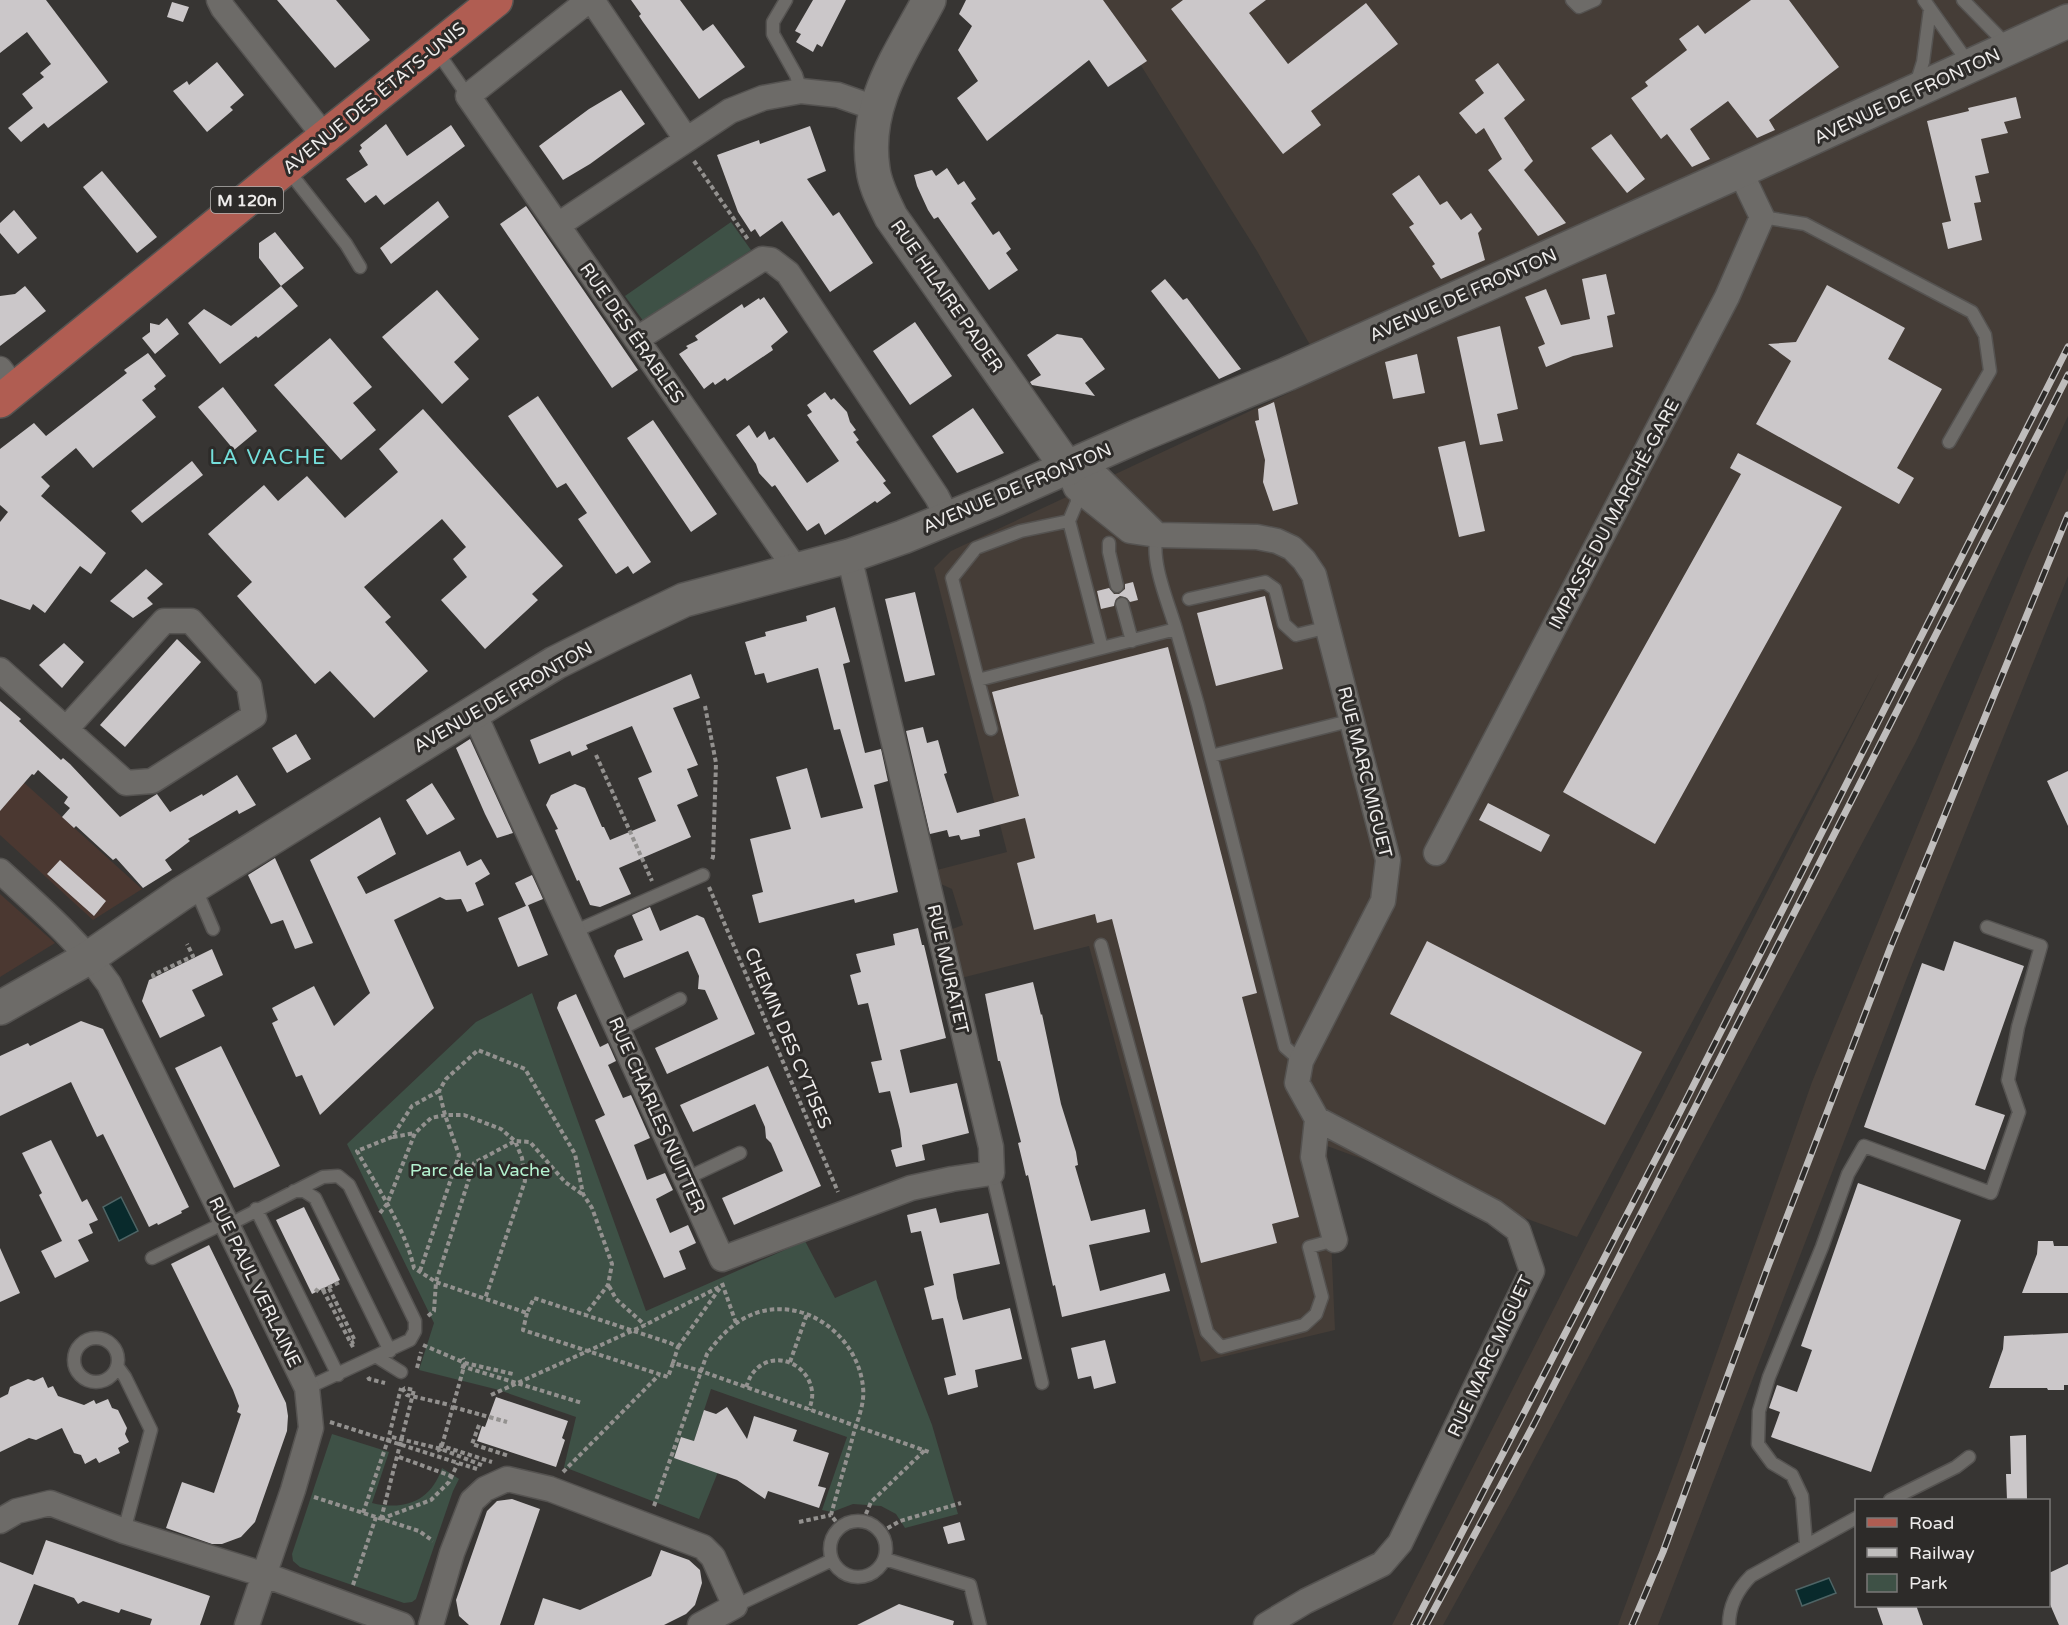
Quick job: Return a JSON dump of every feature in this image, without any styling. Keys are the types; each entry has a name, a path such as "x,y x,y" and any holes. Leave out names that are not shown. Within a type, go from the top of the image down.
{"main road":[{"name":"AVENUE DES ÉTATS-UNIS","path":"5,387 286,168 496,0"}],"street":[{"path":"219,0 325,137"},
{"path":"468,96 591,0 686,139"},
{"name":"RUE HILAIRE PADER","path":"928,0 889,74 875,108 871,141 873,171 891,217 1072,478"},
{"name":"AVENUE DE FRONTON","path":"0,1008 90,957 195,886 555,663 684,600 849,556 948,519 1072,478 1137,436 1287,374 1912,94 2068,21"},
{"path":"558,225 686,139 741,106 763,98 801,91 838,94 875,108"},
{"name":"RUE DES ÉRABLES","path":"468,96 797,571"},
{"path":"1740,171 1762,217"},
{"name":"IMPASSE DU MARCHÉ-GARE","path":"1436,853 1728,297 1762,217"},
{"path":"637,339 762,258 771,260 788,273 937,496 948,519"},
{"path":"1072,478 1099,478 1157,535"},
{"name":"RUE MARC MIGUET","path":"1157,535 1257,537 1277,541 1292,548 1314,575 1353,720 1388,860 1387,879 1383,901 1301,1061 1297,1083 1317,1119 1494,1212 1518,1230 1532,1271 1400,1543 1391,1555 1382,1564 1305,1601 1266,1625"},
{"name":"RUE MURATET","path":"849,556 988,1137 992,1173"},
{"path":"0,670 126,783 152,781 254,716 249,686 191,621 164,621 66,729"},
{"name":"RUE CHARLES NUITTER","path":"474,712 722,1259"},
{"name":"RUE PAUL VERLAINE","path":"0,871 70,934 109,984 307,1388 311,1428 294,1491 247,1625"},
{"path":"1317,1119 1313,1157 1335,1239"},
{"path":"722,1259 911,1188 992,1173"},
{"path":"431,1625 452,1553 472,1501 497,1473 550,1490 703,1547 713,1557 735,1606 700,1625"},
{"path":"0,1521 17,1511 50,1503 124,1531 265,1575 402,1625"}],"lane":[{"path":"786,0 773,22 773,34 796,75 801,91"},
{"path":"1572,0 1579,7 1595,0"},
{"path":"1963,0 2010,48"},
{"path":"1927,4 1971,66"},
{"path":"1912,94 1923,62 1927,4"},
{"path":"435,49 468,96"},
{"path":"286,168 346,244 360,267"},
{"path":"1762,217 1805,224 1972,312 1984,335 1990,371 1949,442"},
{"path":"1072,478 1077,502 1068,521 1102,648"},
{"path":"991,729 952,578 976,548 1022,531 1068,521"},
{"path":"1157,535 1154,544 1156,559 1210,756 1285,1047 1301,1061"},
{"path":"1109,543 1117,586"},
{"path":"1189,599 1265,582 1275,589 1284,624 1296,636 1329,627"},
{"path":"1122,604 1131,641"},
{"path":"978,680 1176,629"},
{"path":"1210,756 1353,720"},
{"path":"573,932 704,875"},
{"path":"195,886 213,929"},
{"path":"1806,1544 1802,1496 1792,1475 1772,1463 1758,1444 1759,1411 1769,1377 1822,1247 1848,1174 1864,1146 1956,1182 1991,1193 2019,1112 2008,1080 2018,1026 2041,946 1987,927"},
{"path":"1101,945 1207,1332 1221,1347 1304,1325 1316,1314 1322,1297 1309,1246 1335,1239"},
{"path":"619,1030 680,999"},
{"path":"686,1179 740,1153"},
{"name":"RUE MURATET","path":"992,1173 1042,1383"},
{"path":"152,1258 323,1177 338,1176 349,1185 415,1321 415,1331 410,1340 390,1351 307,1388"},
{"path":"293,1191 304,1191 315,1198 390,1351"},
{"path":"256,1209 338,1375"},
{"path":"377,1356 401,1372"},
{"path":"117,1366 125,1377 151,1430 124,1531"},
{"path":"1892,1499 1956,1467 1969,1457"},
{"path":"1729,1625 1734,1599 1750,1576 1855,1519"},
{"path":"863,1521 870,1523 881,1532 887,1550 885,1559 873,1574 854,1577 845,1574 832,1560 831,1543 840,1527 847,1523 863,1521"},
{"path":"885,1559 970,1585 980,1625"},
{"path":"735,1606 832,1560"}],"path":[{"path":"686,139 693,159 762,258"},
{"path":"704,875 713,857 716,762 705,706"},
{"path":"596,756 658,895"},
{"name":"CHEMIN DES CYTISES","path":"704,875 846,1212"},
{"path":"146,979 193,956 187,944"},
{"path":"392,1137 412,1106 439,1091 446,1079 478,1050 525,1069 575,1154 583,1194 592,1208 612,1264 609,1285 611,1292 645,1325"},
{"path":"420,1271 459,1155 439,1091"},
{"path":"379,1215 387,1204 415,1132 431,1118 464,1115 501,1129 515,1141 522,1158 525,1181 484,1299"},
{"path":"415,1132 392,1137 357,1151 387,1204 411,1256 414,1268 436,1282 527,1313"},
{"path":"429,1314 434,1311 436,1282 474,1163 515,1141 530,1142 565,1182 583,1194"},
{"path":"457,1161 471,1167"},
{"path":"722,1259 720,1277 736,1323"},
{"path":"313,1288 319,1292 340,1282"},
{"path":"585,1315 609,1285"},
{"path":"490,1395 645,1325 723,1285"},
{"path":"678,1347 534,1298 523,1330 668,1377 678,1347 723,1285"},
{"path":"329,1288 355,1341 351,1343"},
{"path":"323,1290 355,1352"},
{"path":"646,1527 707,1354 719,1337 736,1323 759,1312 782,1310 807,1314 828,1325 846,1341 857,1361 863,1388 861,1411 831,1515"},
{"path":"790,1362 807,1314"},
{"path":"420,1344 465,1363 513,1374"},
{"path":"439,1450 465,1363 463,1358"},
{"path":"746,1388 752,1374 764,1363 779,1359 790,1362 801,1368 809,1379 813,1394 809,1410"},
{"path":"673,1363 702,1371 927,1451 871,1502 863,1521"},
{"path":"461,1366 582,1403"},
{"path":"364,1370 369,1379 414,1390 399,1457 381,1519"},
{"path":"550,1490 565,1468 658,1375"},
{"path":"382,1377 389,1381"},
{"path":"395,1385 407,1395 507,1422"},
{"path":"363,1513 390,1438 402,1389"},
{"path":"311,1415 439,1450 497,1473"},
{"path":"390,1438 497,1473"},
{"path":"481,1452 485,1444"},
{"path":"399,1457 451,1476"},
{"path":"381,1519 431,1500 449,1482 458,1462"},
{"path":"294,1491 419,1531 452,1553"},
{"path":"881,1532 900,1521 961,1503"},
{"path":"800,1522 831,1515"},
{"path":"831,1515 840,1527"},
{"path":"346,1606 376,1517"}],"shaded area":[{"path":"1100,0 2068,0 2068,416 1916,742 1515,1495 1443,1625 1392,1625 1879,673 1577,1237 1327,1146 1335,1330 1201,1362 1089,946 961,978 947,931 963,925 952,889 934,881 933,871 1007,852 934,568 951,551 1327,375 1257,251"},
{"path":"2068,468 2068,576 1913,962 1658,1625 1618,1625 1683,1449 1812,1082 2027,561"},
{"path":"0,761 142,889 93,920 0,835"},
{"path":"0,894 55,943 0,977"}],"green space":[{"path":"731,222 751,250 644,322 625,296"},
{"name":"Parc de la Vache","path":"532,993 646,1311 805,1241 835,1298 876,1280 932,1425 958,1514 905,1528 896,1514 881,1506 853,1504 832,1512 822,1510 847,1437 711,1389 694,1441 681,1437 674,1458 718,1472 699,1519 564,1467 576,1417 499,1390 419,1370 434,1323 347,1144 476,1022"},
{"path":"332,1434 389,1452 372,1503 395,1506 415,1501 431,1489 442,1468 459,1479 416,1599 412,1602 404,1603 300,1567 293,1561 292,1554"}],"water":[{"path":"121,1197 138,1231 119,1241 103,1207"},
{"path":"1829,1578 1836,1593 1802,1606 1796,1590"}],"building":[{"path":"0,0 46,0 108,82 48,128 44,123 21,142 8,128 33,108 22,94 44,77 40,73 51,64 27,32 0,53"},
{"path":"277,0 336,0 370,40 335,68"},
{"path":"631,0 680,0 703,31 713,24 745,67 699,99 643,22 639,16 641,14"},
{"path":"813,0 846,0 822,47 817,44 813,52 796,42 801,34 795,31"},
{"path":"966,0 1103,0 1147,61 1108,87 1089,60 987,141 957,98 978,81 958,50 972,26 959,14"},
{"path":"1183,0 1266,0 1249,13 1288,64 1366,3 1398,44 1311,111 1321,125 1283,154 1171,9"},
{"path":"1751,0 1789,0 1839,67 1769,120 1775,130 1757,138 1728,101 1690,129 1710,159 1692,167 1667,134 1661,139 1631,98 1648,86 1645,82 1687,50 1679,39 1698,25 1705,34"},
{"path":"172,2 189,7 183,22 167,17"},
{"path":"217,62 244,95 230,107 233,110 207,132 173,91 187,81 189,85"},
{"path":"1498,63 1525,100 1504,118 1533,161 1524,170 1566,223 1538,236 1488,170 1502,159 1484,128 1476,134 1459,113 1484,93 1475,80"},
{"path":"621,90 645,124 590,164 563,180 539,146 589,109"},
{"path":"2016,97 2021,118 2004,122 2008,133 1981,139 1989,173 1975,176 1981,202 1974,203 1982,240 1948,249 1942,223 1951,221 1927,121 1969,111 1968,108"},
{"path":"386,124 407,156 451,125 465,146 384,205 376,195 365,203 346,179 368,165 359,151 362,148 360,145"},
{"path":"810,126 826,171 807,179 833,216 839,212 873,263 830,292 782,221 760,237 755,229 751,232 738,212 717,155 759,140 760,144"},
{"path":"1611,134 1645,179 1627,193 1591,148"},
{"path":"947,168 958,185 964,181 976,199 971,203 993,235 999,231 1011,249 1006,253 1018,270 989,290 938,217 934,219 917,186 914,175 932,170 936,176"},
{"path":"102,171 157,237 137,253 83,187"},
{"path":"1419,175 1440,205 1447,201 1461,220 1471,213 1482,229 1478,233 1485,260 1441,279 1432,266 1435,264 1409,227 1414,224 1392,194"},
{"path":"438,201 449,217 391,264 380,248"},
{"path":"526,206 638,370 612,388 500,224"},
{"path":"14,210 37,238 18,254 0,233 0,223"},
{"path":"275,232 304,268 281,286 259,258 259,243"},
{"path":"1606,274 1615,314 1607,316 1613,347 1573,356 1546,367 1538,347 1545,344 1525,297 1546,289 1561,325 1590,319 1582,279"},
{"path":"1165,279 1183,300 1187,298 1241,369 1219,379 1151,291"},
{"path":"1827,285 1905,328 1888,359 1942,389 1897,468 1914,478 1899,504 1756,424 1791,361 1768,344 1796,342"},
{"path":"25,286 46,311 0,346 0,296 15,294"},
{"path":"281,286 298,306 258,338 256,336 220,364 188,323 204,309 231,326"},
{"path":"437,290 479,339 454,362 469,379 442,404 382,337"},
{"path":"764,297 788,332 771,346 773,350 727,381 725,378 715,385 713,382 704,389 679,354 688,348 686,346 698,340 695,336 742,304 744,308"},
{"path":"167,318 179,334 155,354 142,338 150,332 150,323 159,325"},
{"path":"915,322 952,376 910,405 873,351"},
{"path":"1500,326 1518,409 1497,414 1503,441 1480,445 1457,337"},
{"path":"1057,334 1082,338 1105,369 1085,383 1095,396 1032,385 1030,382 1041,375 1027,355"},
{"path":"330,338 372,387 353,403 376,430 341,460 274,385"},
{"path":"148,353 166,376 154,386 156,389 142,400 156,417 93,468 76,448 41,477 50,486 41,496 106,553 91,574 80,566 45,613 33,604 30,610 0,599 0,522 8,512 0,505 0,449 34,423 46,436 127,373 124,370"},
{"path":"1417,354 1425,393 1393,399 1385,362"},
{"path":"223,387 257,431 234,450 198,407"},
{"path":"825,392 831,400 834,398 847,412 856,430 853,432 859,440 856,442 886,481 883,483 891,493 877,503 875,501 825,535 819,523 807,531 775,485 772,487 759,473 756,464 736,435 749,425 757,438 765,431 769,440 774,437 807,483 839,461 807,415 812,412 807,405"},
{"path":"538,396 651,562 633,574 628,566 616,574 578,519 587,513 566,483 557,488 508,416"},
{"path":"1274,402 1298,504 1273,511 1263,482 1265,460 1255,421 1259,420 1258,409"},
{"path":"973,408 1004,453 957,473 932,436"},
{"path":"423,409 563,566 532,594 538,600 485,649 441,600 467,577 453,559 466,547 442,519 364,587 391,617 385,622 428,671 374,718 330,671 315,684 237,596 252,582 208,534 264,485 278,501 307,476 345,518 398,472 379,449"},
{"path":"653,420 717,514 691,532 627,438"},
{"path":"1465,441 1485,531 1459,537 1438,447"},
{"path":"1738,453 1842,507 1655,844 1563,792 1741,474 1730,468"},
{"path":"192,461 203,475 142,523 131,511"},
{"path":"146,569 163,584 147,598 153,604 133,618 110,601"},
{"path":"1133,582 1138,600 1130,602 1127,598 1120,596 1116,599 1114,606 1101,609 1097,591 1109,588 1114,594 1119,594 1125,589 1125,584"},
{"path":"915,592 935,675 905,682 885,599"},
{"path":"1265,596 1283,669 1216,686 1197,613"},
{"path":"835,607 850,662 843,664 865,753 881,749 888,781 874,785 898,892 855,903 854,899 759,923 752,895 763,892 750,839 791,829 776,777 807,768 821,818 863,808 840,729 834,730 818,668 767,683 764,673 755,675 745,642 766,636 765,632 807,621 806,616"},
{"path":"177,639 201,662 125,747 100,725"},
{"path":"64,643 84,662 62,688 39,665"},
{"path":"1168,647 1257,993 1242,997 1299,1217 1272,1224 1277,1243 1201,1263 1112,919 1097,923 1095,914 1034,930 1017,863 1035,858 1025,818 979,830 980,836 961,840 959,835 949,837 947,830 930,834 906,731 923,727 927,743 938,740 947,773 944,774 957,813 1019,796 992,692"},
{"path":"691,674 700,698 673,708 698,765 687,769 698,796 677,805 691,837 619,868 631,894 600,907 590,905 579,880 577,881 555,830 558,829 546,805 551,795 575,784 585,788 610,840 656,821 638,778 652,772 632,726 586,745 588,749 572,756 570,751 539,764 530,740"},
{"path":"0,701 61,760 63,758 70,764 120,817 157,794 170,812 202,794 203,796 237,775 256,805 239,814 237,810 188,839 190,841 165,860 172,870 143,888 116,858 113,860 76,826 74,828 62,817 70,808 64,803 68,797 38,770 0,811"},
{"path":"296,734 311,759 287,773 272,748"},
{"path":"470,739 513,833 497,838 485,814 456,748"},
{"path":"2068,771 2068,826 2047,781"},
{"path":"432,783 455,819 427,835 406,800"},
{"path":"1488,803 1550,835 1541,852 1479,820"},
{"path":"380,817 396,854 357,877 366,894 460,851 467,866 481,859 490,874 475,883 484,905 467,912 461,899 446,900 440,897 394,920 434,1008 320,1115 302,1075 296,1077 272,1023 278,1020 272,1008 314,986 334,1026 370,993 310,860"},
{"path":"275,858 313,943 295,949 283,920 271,924 248,875"},
{"path":"60,860 106,901 94,916 47,874"},
{"path":"532,875 543,899 526,906 515,883"},
{"path":"528,905 548,955 518,967 498,918"},
{"path":"650,907 660,931 697,915 704,918 755,1034 667,1074 655,1048 718,1019 705,990 698,989 699,976 688,951 624,978 614,956 617,950 643,940 632,915"},
{"path":"918,928 946,1038 900,1050 910,1093 957,1083 969,1133 922,1145 925,1160 896,1167 891,1150 902,1147 900,1130 890,1091 879,1093 871,1062 882,1060 868,1003 858,1005 850,975 861,972 856,954 895,945 893,934"},
{"path":"1427,941 1642,1052 1605,1125 1390,1014"},
{"path":"1954,941 2024,966 1975,1105 2005,1115 1985,1170 1864,1127 1922,963 1944,971"},
{"path":"212,949 223,975 192,990 205,1016 160,1038 142,1001 149,980"},
{"path":"1033,982 1061,1104 1076,1152 1078,1165 1075,1166 1091,1221 1145,1209 1150,1232 1089,1245 1100,1291 1165,1273 1170,1291 1062,1317 1028,1175 1026,1176 1018,1143 1021,1142 1000,1061 998,1061 985,994"},
{"path":"576,994 600,1047 608,1043 616,1061 608,1065 623,1098 631,1095 650,1138 634,1145 647,1180 665,1173 673,1190 656,1199 670,1233 688,1225 696,1243 679,1251 686,1269 664,1278 595,1120 605,1115 557,1008 559,1002"},
{"path":"81,1021 103,1029 189,1207 158,1225 157,1223 149,1227 103,1134 97,1137 71,1082 0,1116 0,1056 28,1043 30,1046"},
{"path":"221,1046 280,1166 234,1188 175,1068"},
{"path":"768,1066 821,1186 734,1225 722,1198 783,1171 771,1143 766,1138 765,1127 755,1104 693,1132 680,1105"},
{"path":"51,1140 82,1202 87,1199 98,1220 89,1224 93,1233 78,1240 89,1261 55,1278 41,1251 62,1241 39,1195 42,1193 22,1153"},
{"path":"1858,1183 1961,1220 1871,1472 1771,1437 1780,1412 1769,1408 1777,1385 1797,1392 1812,1350 1801,1346"},
{"path":"304,1207 340,1280 312,1294 276,1220"},
{"path":"936,1208 940,1223 988,1213 1000,1264 953,1274 957,1298 963,1320 1010,1308 1022,1359 975,1370 978,1387 948,1395 944,1378 956,1375 952,1357 943,1318 932,1320 924,1288 934,1285 921,1231 911,1233 907,1215"},
{"path":"2038,1241 2053,1241 2054,1246 2068,1246 2068,1293 2022,1293 2037,1254"},
{"path":"209,1245 286,1403 288,1416 287,1431 255,1522 241,1537 222,1544 212,1544 166,1528 182,1482 214,1493 241,1414 237,1412 239,1406 233,1390 171,1264"},
{"path":"0,1248 20,1293 0,1302"},
{"path":"2068,1333 2068,1385 2064,1385 2064,1390 1989,1388 2003,1349 2004,1336"},
{"path":"1105,1340 1116,1383 1094,1389 1091,1376 1078,1379 1071,1348"},
{"path":"43,1377 48,1388 53,1386 58,1396 84,1405 94,1400 96,1404 108,1399 112,1408 118,1410 127,1428 125,1434 129,1442 118,1448 120,1453 99,1463 96,1458 85,1464 81,1455 74,1453 62,1428 36,1440 29,1438 0,1452 0,1398 8,1394 10,1387 28,1379 34,1381"},
{"path":"496,1397 568,1421 562,1438 565,1440 556,1467 477,1441"},
{"path":"727,1407 747,1439 754,1416 797,1430 793,1441 829,1453 818,1486 826,1488 819,1508 768,1491 765,1499 737,1480 674,1458 681,1437 694,1441 704,1410 716,1414"},
{"path":"2026,1435 2027,1499 2007,1499 2006,1474 2011,1474 2010,1436"},
{"path":"512,1499 540,1509 500,1625 469,1625 459,1616 456,1600 487,1511 497,1501"},
{"path":"960,1522 965,1540 948,1544 943,1527"},
{"path":"46,1540 210,1596 200,1625 150,1625 152,1619 121,1609 119,1613 83,1601 78,1604 74,1598 34,1584 18,1625 0,1625 0,1562 33,1575"},
{"path":"661,1550 689,1560 700,1570 702,1583 695,1605 686,1614 664,1625 534,1625 543,1598 580,1610 651,1576"},
{"path":"2068,1564 2068,1625 2059,1625 2050,1604 2050,1573"},
{"path":"899,1604 954,1621 953,1625 857,1625"},
{"path":"1877,1607 1917,1607 1923,1625 1883,1625"}],"railway":[{"path":"1414,1625 1680,1112 2068,347"},
{"path":"1426,1625 1534,1424 2068,375"},
{"path":"1632,1625 1663,1552 1767,1269 1891,946 2068,515"}],"district":[{"name":"LA VACHE","path":"268,457"}]}
